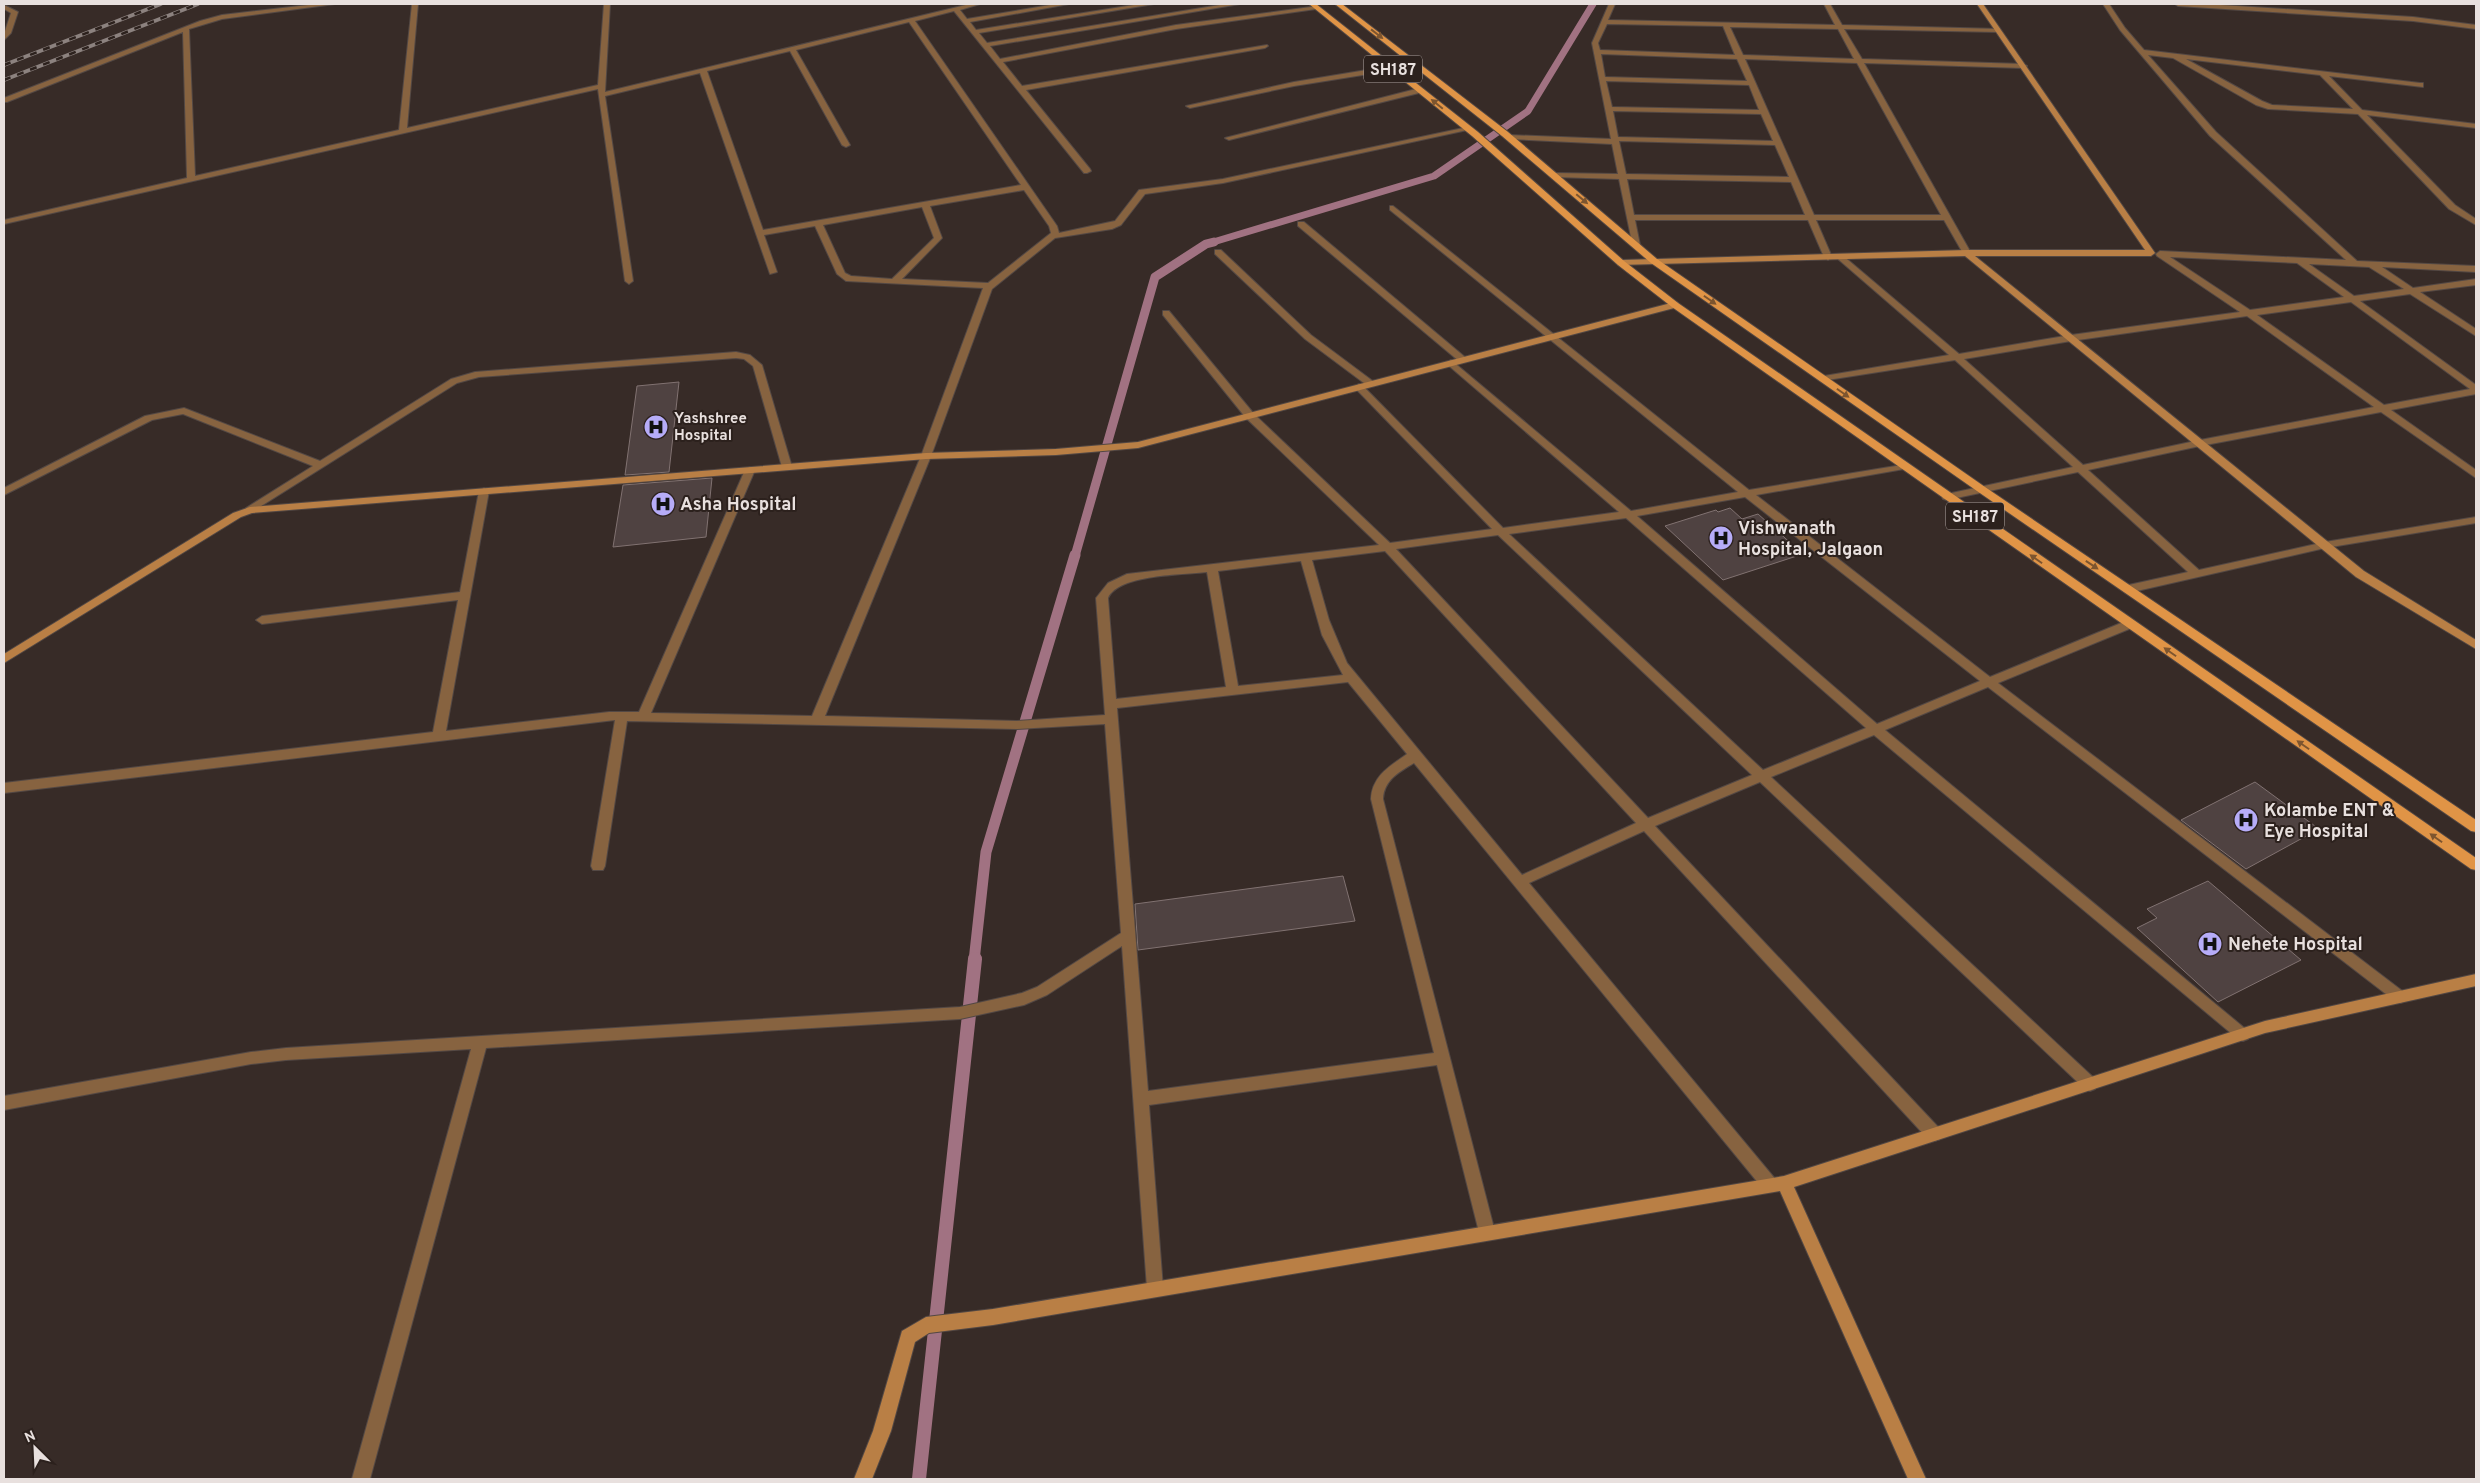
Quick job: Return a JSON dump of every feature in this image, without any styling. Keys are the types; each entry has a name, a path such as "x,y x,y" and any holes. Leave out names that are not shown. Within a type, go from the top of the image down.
{"main road":[{"name":"SH187","path":"1338,4 1507,135 1654,261 1981,490 2476,827"},
{"name":"SH187","path":"1314,5 1471,132 1621,263 1675,305 2476,866"}],"street":[{"path":"4,100 186,29 222,17 332,4"},
{"path":"403,131 414,4"},
{"path":"607,4 601,96 629,281"},
{"path":"601,96 977,4"},
{"path":"966,21 1066,4"},
{"path":"975,32 1151,4"},
{"path":"985,45 1237,4"},
{"path":"1612,4 1596,38 1597,52 1636,245"},
{"path":"1827,4 1838,27 1967,254 2360,574 2476,645"},
{"path":"1980,4 2156,254 2248,313 2476,475"},
{"path":"2106,4 2122,29 2213,134 2354,263"},
{"path":"2178,4 2413,18 2476,27"},
{"path":"998,62 1176,27 1314,5"},
{"path":"4,7 15,12 8,33 4,38"},
{"path":"956,9 1087,171"},
{"path":"910,19 1053,226 1054,236"},
{"path":"1603,22 1998,30"},
{"path":"1726,25 1828,257"},
{"path":"186,29 191,179"},
{"path":"1020,89 1265,46"},
{"path":"792,48 846,146"},
{"path":"1597,52 1740,56 1859,63 2023,66"},
{"path":"2142,52 2420,85"},
{"path":"2175,56 2265,105 2360,112 2476,126"},
{"path":"1190,106 1304,82 1392,68"},
{"path":"703,70 772,272"},
{"path":"2322,73 2452,206 2476,222"},
{"path":"1602,78 1752,82"},
{"path":"4,222 602,86"},
{"path":"1230,138 1420,90"},
{"path":"1609,109 1764,112"},
{"path":"818,720 926,456 990,286 1054,236 1112,226 1118,223 1142,192 1224,181 1471,132"},
{"path":"1507,135 1615,141 1778,143"},
{"path":"1554,175 1795,180"},
{"path":"760,233 1026,187"},
{"path":"895,282 938,238 925,204"},
{"path":"1393,208 1549,338 1746,494 2400,998"},
{"path":"1631,218 1946,217"},
{"path":"818,223 844,277 895,282 990,286"},
{"path":"1301,224 1875,730 2243,1035"},
{"path":"1218,252 1308,337 1365,386 1501,532 2090,1084"},
{"path":"1621,263 1967,254 2156,254 2476,269"},
{"path":"1842,257 1957,357 2197,574"},
{"path":"2300,261 2476,390"},
{"path":"2371,264 2476,333"},
{"path":"2464,269 2476,276"},
{"path":"1824,379 2071,338 2476,282"},
{"path":"250,510 926,456 1056,452 1138,445 1675,305"},
{"path":"1166,313 1250,416 1388,547 1934,1134"},
{"path":"4,659 237,515 250,510 454,381 466,377 736,356 747,357 758,365 787,467"},
{"path":"1947,497 2200,443 2476,390"},
{"path":"4,492 149,418 174,411 184,411 320,465"},
{"path":"1155,1288 1102,598 1105,590 1114,583 1126,578 1388,547 1628,514 1904,466"},
{"path":"644,715 750,470"},
{"path":"440,736 484,491"},
{"path":"2128,589 2324,545 2476,520"},
{"path":"1306,557 1331,645 1338,661 1518,882 1777,1184 1917,1479"},
{"path":"1212,568 1233,691"},
{"path":"262,620 465,595"},
{"path":"1518,882 1646,824 2130,624"},
{"path":"1110,704 1351,678"},
{"path":"4,788 622,715 1017,725 1112,720"},
{"path":"598,866 622,715"},
{"path":"1414,756 1379,782 1376,790 1377,799 1487,1232"},
{"path":"4,1103 251,1058 960,1013 1024,999 1048,987 1128,935"},
{"path":"863,1479 882,1431 908,1337 926,1325 993,1317 1777,1184 2265,1028 2476,980"},
{"path":"361,1479 480,1042"},
{"path":"1140,1099 1442,1058"}],"building":[{"path":"679,382 669,472 625,475 637,386"},
{"path":"712,478 706,537 613,547 623,485"},
{"path":"1730,508 1742,519 1758,514 1803,554 1723,580 1665,526 1716,510 1718,512"},
{"path":"2255,782 2319,829 2246,869 2181,820"},
{"path":"1343,876 1355,921 1138,950 1135,904"},
{"path":"2208,881 2301,960 2218,1002 2137,928 2157,918 2147,909"}],"waterway":[{"path":"1210,243 1434,176 1528,111 1593,4"},
{"path":"1210,243 1214,242"},
{"path":"1075,556 1155,277 1210,243"},
{"path":"974,961 986,852 1075,555"},
{"path":"919,1479 975,959"}],"railway":[{"path":"4,65 161,4"},
{"path":"4,80 198,4"}],"place":[{"name":"Yashshree Hospital","path":"656,427"},
{"name":"Asha Hospital","path":"663,504"},
{"name":"Vishwanath Hospital, Jalgaon","path":"1721,538"},
{"name":"Kolambe ENT & Eye Hospital","path":"2246,820"},
{"name":"Nehete Hospital","path":"2210,944"}]}
